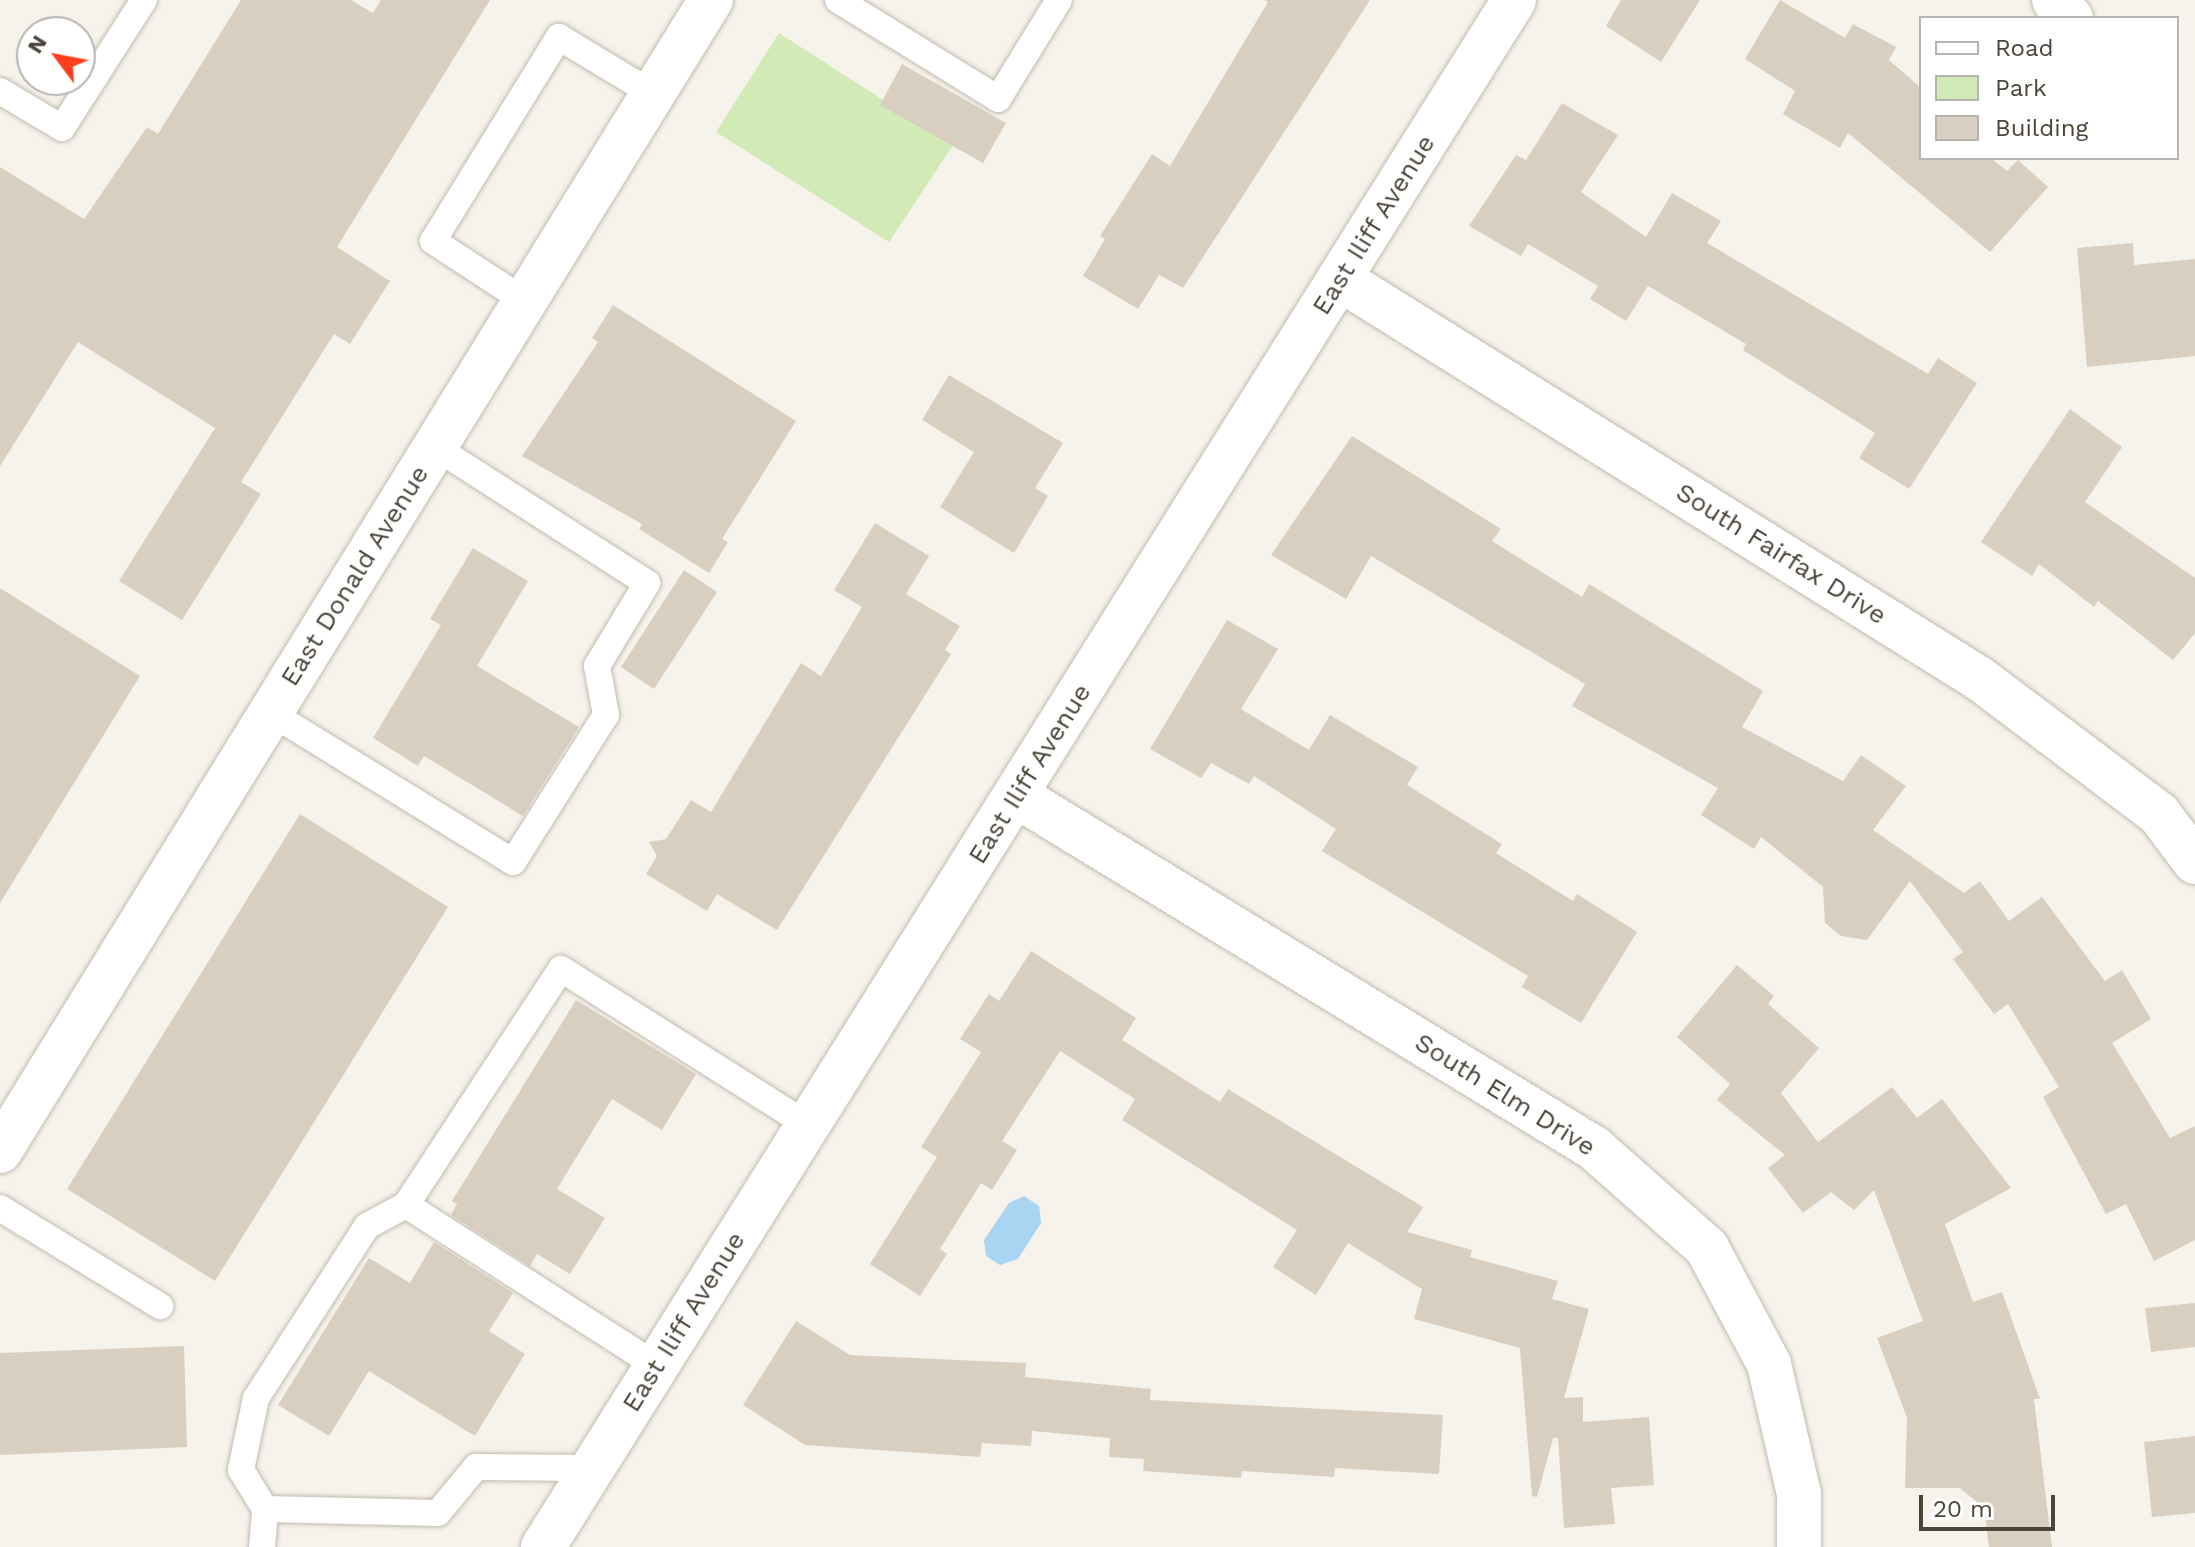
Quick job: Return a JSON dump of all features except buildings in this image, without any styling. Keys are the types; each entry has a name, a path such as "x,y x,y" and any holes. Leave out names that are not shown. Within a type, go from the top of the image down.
{"street":[{"name":"East Donald Avenue","path":"0,1151 711,0"},
{"name":"East Iliff Avenue","path":"543,1547 1514,0"},
{"path":"2054,0 2069,16"},
{"name":"South Fairfax Drive","path":"1340,279 1980,679 2159,814 2195,862"},
{"name":"South Elm Drive","path":"1017,796 1594,1148 1707,1248 1769,1364 1799,1494 1799,1547"}],"lane":[{"path":"0,91 62,128 144,0"},
{"path":"838,0 998,99 1059,0"},
{"path":"525,301 433,241 559,37 653,94"},
{"path":"271,713 513,862 606,715 597,666 647,583 435,447"},
{"path":"262,1547 265,1509 241,1470 256,1398 367,1226 406,1205 561,969 809,1126"},
{"path":"406,1205 657,1366"},
{"path":"0,1208 160,1306"},
{"path":"265,1509 438,1513 476,1467 592,1468"}],"green space":[{"path":"779,33 953,145 889,242 716,132"}],"water":[{"path":"1024,1196 1039,1206 1041,1223 1018,1259 1000,1265 986,1256 984,1240 1009,1203"}]}
